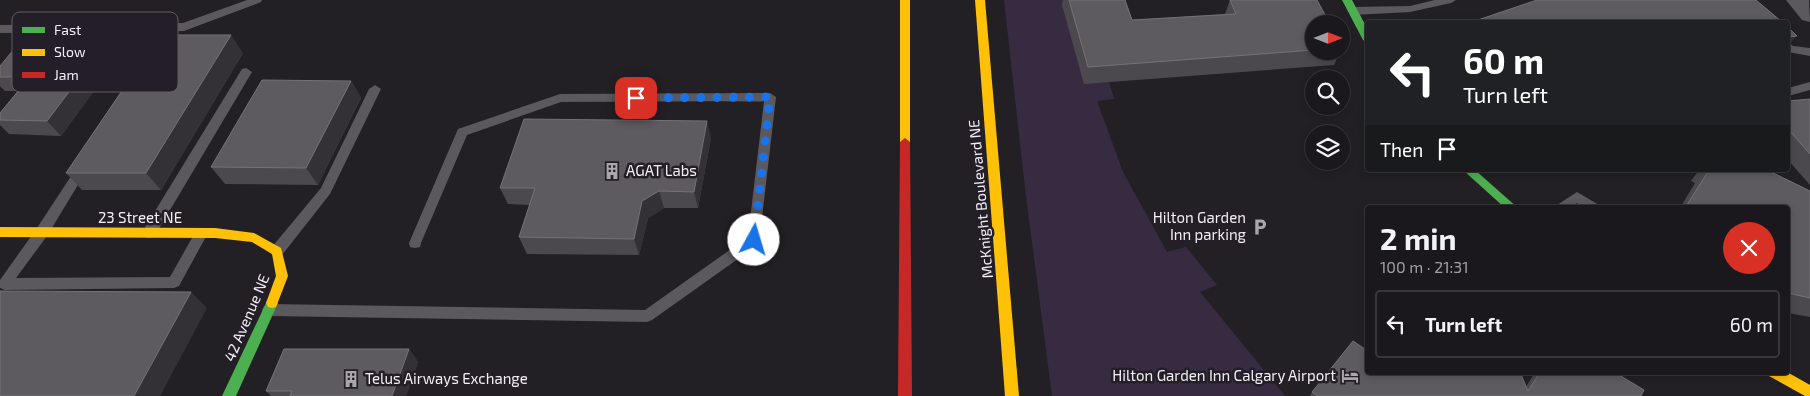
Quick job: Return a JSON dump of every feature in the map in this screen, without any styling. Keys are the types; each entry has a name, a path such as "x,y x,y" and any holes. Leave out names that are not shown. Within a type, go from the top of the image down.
{"main road":[{"path":"905,0 905,396"},
{"name":"McKnight Boulevard NE","path":"980,0 1012,392"},
{"path":"1347,0 1365,34"},
{"path":"1470,172 1509,205"},
{"name":"23 Street NE","path":"0,232 202,233 254,238 278,251"},
{"name":"42 Avenue NE","path":"229,396 269,310 282,276 278,251"},
{"path":"893,396 904,346"},
{"path":"1779,375 1810,392"}],"street":[{"path":"1797,0 1810,16"}],"lane":[{"path":"178,27 184,27 258,0"},
{"path":"1353,11 1410,9 1451,0"},
{"path":"1790,49 1810,52"},
{"path":"148,233 246,72"},
{"path":"1790,91 1810,86"},
{"path":"278,251 326,191 375,89"},
{"path":"269,310 647,316 754,240 770,97 560,98 462,132 416,243"},
{"path":"3,288 42,232 88,160"},
{"path":"1566,205 1577,196 1590,205"},
{"path":"3,288 174,282 202,233"}],"shaded area":[{"path":"1004,0 1103,0 1109,82 1114,99 1097,101 1123,172 1167,252 1186,247 1217,285 1200,292 1285,396 1052,396 1025,188"}],"building":[{"path":"1069,0 1125,0 1132,20 1236,14 1230,0 1317,0 1325,15 1305,15 1305,51 1088,67"},
{"path":"1537,0 1756,0 1780,20 1478,20"},
{"path":"1790,29 1797,36 1790,37"},
{"path":"178,35 231,35 146,173 66,173 121,92 178,92"},
{"path":"12,52 12,77 0,77 0,66"},
{"path":"262,80 351,81 306,168 211,167"},
{"path":"18,92 69,92 47,121 0,120 0,113"},
{"path":"1810,99 1810,154 1790,131 1790,101"},
{"name":"AGAT Labs","path":"524,119 707,121 694,192 659,191 642,201 634,239 519,237 535,188 500,188"},
{"path":"1708,172 1771,172 1810,191 1810,298 1790,293 1790,205 1687,205"},
{"path":"0,291 191,292 134,396 0,396"},
{"path":"1353,341 1365,349 1365,375 1521,375 1528,391 1538,375 1619,375 1644,390 1641,396 1318,396 1312,392"},
{"name":"Telus Airways Exchange","path":"284,349 409,349 392,396 290,396 292,391 266,391"}],"traffic: fast":[{"path":"1347,0 1365,34"},
{"path":"1470,172 1509,205"},
{"path":"229,396 272,303"}],"traffic: slow":[{"path":"905,0 905,142"},
{"path":"980,0 1012,396"},
{"path":"0,232 215,233 254,238 277,251 282,276 272,303"},
{"path":"1779,375 1810,392"}],"traffic: jam":[{"path":"905,142 905,396"}],"place":[{"name":"AGAT Labs","path":"612,171"},
{"name":"Hilton Garden Inn parking","path":"1260,227"},
{"name":"Hilton Garden Inn Calgary Airport","path":"1350,376"},
{"name":"Telus Airways Exchange","path":"351,379"}],"route":[{"path":"636,98 770,97 754,240"}]}
